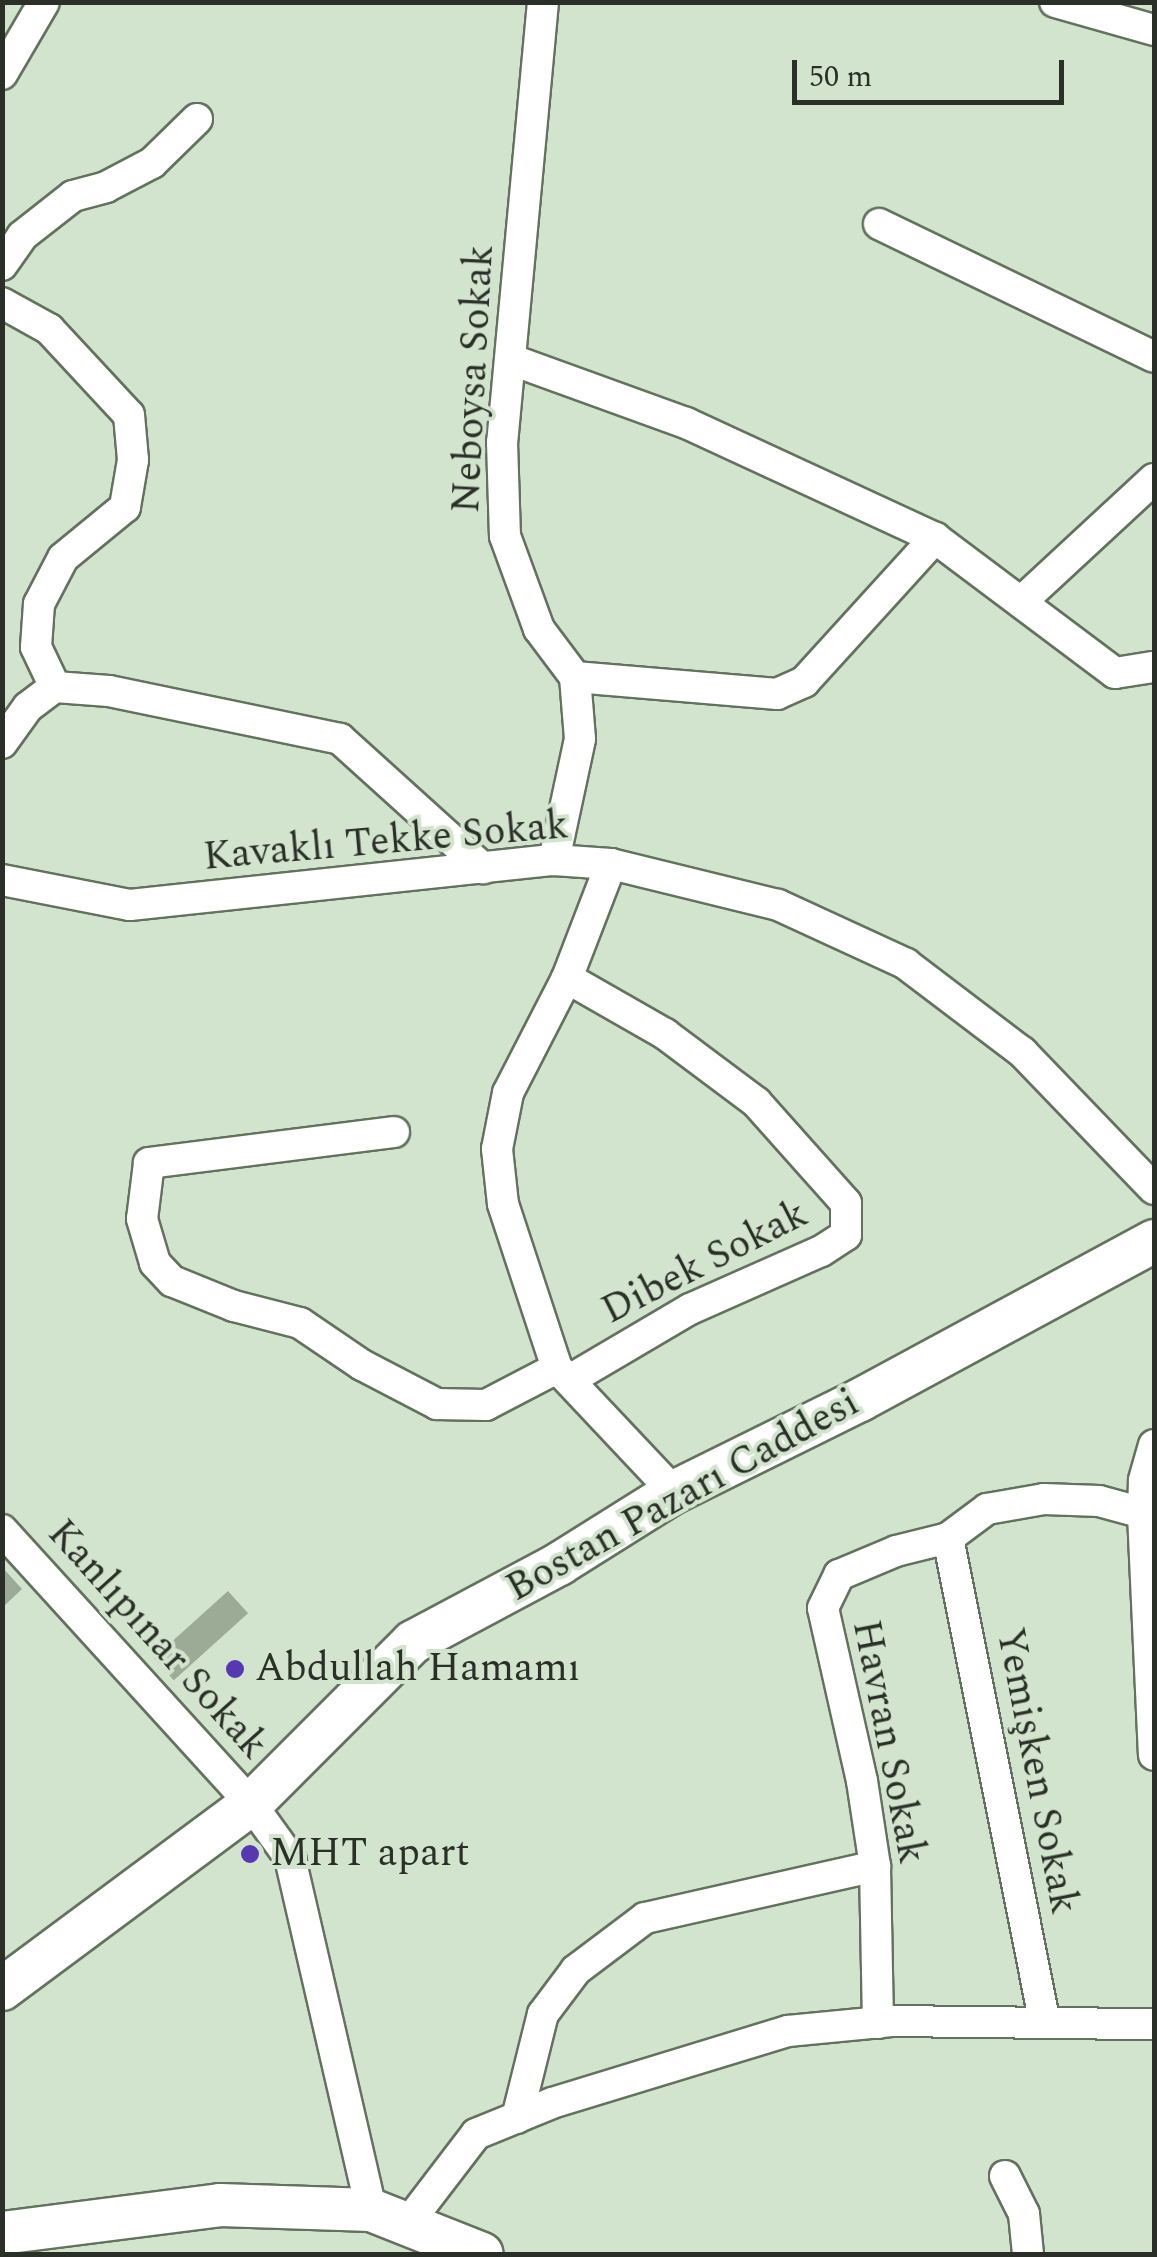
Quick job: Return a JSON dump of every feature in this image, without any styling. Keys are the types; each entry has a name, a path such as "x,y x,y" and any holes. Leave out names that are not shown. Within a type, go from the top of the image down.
{"street":[{"path":"2,74 44,2"},
{"name":"Neboysa Sokak","path":"543,2 502,442 504,536 539,629 575,677"},
{"path":"1054,2 1154,30"},
{"path":"2,265 22,236 73,196 106,186 152,164 197,120"},
{"path":"879,224 1154,357"},
{"path":"2,303 49,329 128,415 133,460 125,507 62,558 39,604 36,648 55,688"},
{"path":"512,360 686,423 934,538 1115,673 1154,667"},
{"path":"1021,602 1154,479"},
{"path":"554,860 580,739 575,677 777,694 804,682 934,538"},
{"path":"2,743 28,708 55,688 108,692 340,739 484,868"},
{"name":"Kavaklı Tekke Sokak","path":"2,880 130,905 554,860 611,864 778,905 906,964 1022,1052 1154,1189"},
{"path":"611,864 567,978 508,1093 497,1149 503,1204 564,1374 674,1492"},
{"name":"Dibek Sokak","path":"564,1374 690,1309 821,1251 846,1234 846,1203 756,1102 665,1034 567,978"},
{"path":"394,1132 148,1163 142,1219 155,1263 172,1281 234,1306 300,1323 362,1365 437,1404 486,1405 564,1374"},
{"name":"Bostan Pazarı Caddesi","path":"2,1989 252,1804 413,1642 559,1564 674,1492 860,1400 1154,1241"},
{"path":"1154,1445 1144,1480 1149,1515 1154,1755"},
{"name":"Havran Sokak","path":"878,2023 875,1866 862,1781 822,1608 840,1575 896,1551 948,1538 986,1509 1044,1499 1099,1500 1149,1515"},
{"name":"Kanlıpınar Sokak","path":"2,1530 252,1804 290,1858 390,2217"},
{"name":"Yemişken Sokak","path":"948,1538 1044,2020"},
{"path":"517,2118 543,2014 576,1970 645,1918 875,1866"},
{"path":"390,2217 476,2134 788,2031 878,2023 1044,2020 1154,2024"},
{"path":"1005,2176 1024,2214 1028,2254"},
{"path":"2,2233 220,2205 390,2217 482,2254"}],"building":[{"path":"2,1567 22,1589 2,1608"},
{"path":"228,1591 248,1613 174,1680 154,1658"}],"place":[{"name":"Abdullah Hamamı","path":"235,1669"},
{"name":"MHT apart","path":"250,1854"}]}
